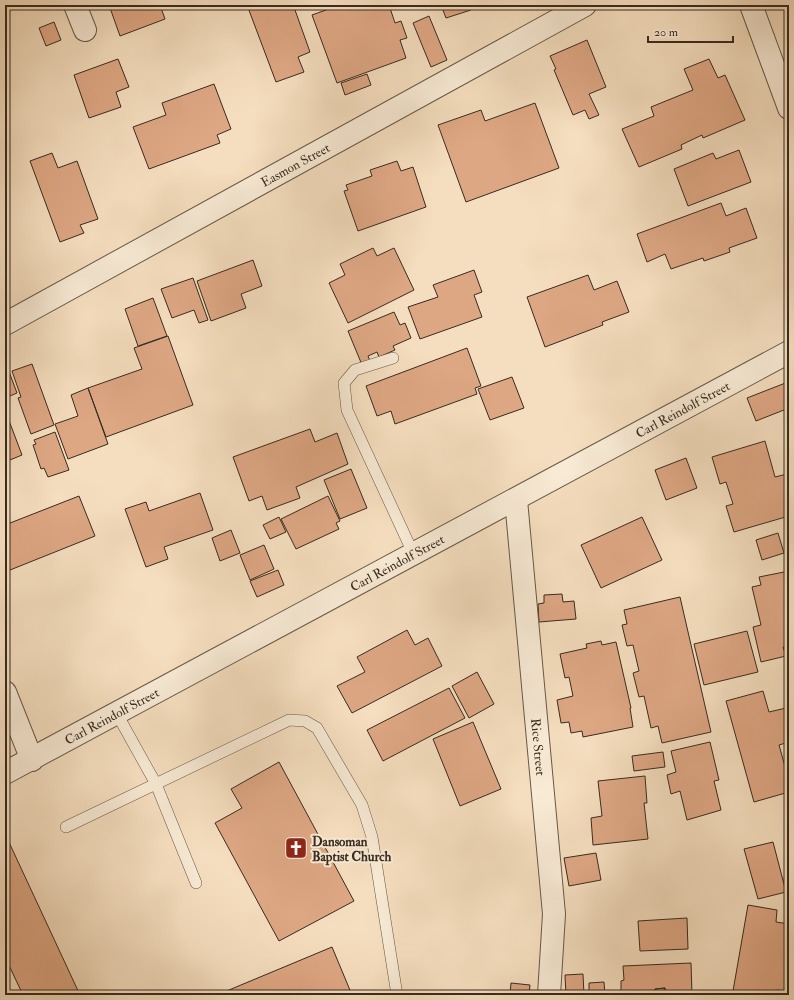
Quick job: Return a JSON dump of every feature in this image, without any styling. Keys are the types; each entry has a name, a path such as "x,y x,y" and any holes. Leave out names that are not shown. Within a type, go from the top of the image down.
{"street":[{"path":"76,5 85,30"},
{"name":"Easmon Street","path":"5,324 585,5"},
{"path":"750,5 789,108"},
{"name":"Carl Reindolf Street","path":"5,773 32,760 414,555 789,352"},
{"name":"Rice Street","path":"516,500 554,914 549,995"},
{"path":"5,692 32,760"}],"lane":[{"path":"393,358 355,370 344,383 344,395 347,410 414,555"},
{"path":"117,714 156,784 196,882"},
{"path":"66,827 289,720 305,721 317,728 362,806 372,837 397,995"}],"building":[{"path":"109,5 160,5 165,19 120,36"},
{"path":"247,5 308,5 295,10 310,52 298,57 304,72 276,82"},
{"path":"340,5 389,5 395,23 401,21 407,38 400,40 406,58 337,83 312,15"},
{"path":"441,5 469,5 471,10 446,18"},
{"path":"429,16 447,60 431,67 413,23"},
{"path":"54,22 61,40 46,46 39,28"},
{"path":"587,40 606,87 589,94 599,115 589,119 585,110 573,115 554,70 556,69 550,56"},
{"path":"118,59 129,87 116,92 121,107 89,118 74,75"},
{"path":"709,59 718,78 725,75 745,120 703,138 702,135 681,145 682,149 639,167 622,129 654,116 651,107 693,90 684,69"},
{"path":"367,74 371,85 345,95 341,83"},
{"path":"214,84 231,129 217,135 220,143 149,169 133,127 166,115 162,103"},
{"path":"535,103 559,168 466,202 438,125 481,110 485,121"},
{"path":"739,150 751,182 688,206 674,169 713,153 716,159"},
{"path":"52,153 58,168 77,161 98,219 80,225 84,233 60,242 30,161"},
{"path":"397,161 401,171 413,167 426,207 358,231 344,191 348,190 346,185 372,176 370,170"},
{"path":"721,203 726,216 746,208 757,238 729,248 730,252 704,261 703,258 671,269 665,254 647,262 637,234"},
{"path":"373,248 377,256 394,248 414,290 348,323 329,283 345,275 340,264"},
{"path":"253,260 262,286 241,294 246,308 211,321 197,281"},
{"path":"474,270 482,292 474,295 482,317 420,339 408,307 438,297 433,285"},
{"path":"588,275 594,290 617,281 629,312 602,322 603,325 545,347 527,297"},
{"path":"193,278 208,320 199,323 194,310 172,318 161,289"},
{"path":"153,298 167,336 138,346 125,309"},
{"path":"394,312 400,325 405,323 411,338 393,346 395,350 379,357 377,352 368,356 370,361 362,365 348,331"},
{"path":"168,336 193,405 106,437 88,388 142,369 134,348"},
{"path":"467,348 481,386 475,388 477,394 395,424 391,411 377,416 366,386"},
{"path":"5,361 17,393 5,398"},
{"path":"32,364 54,425 31,434 18,398 21,397 12,371"},
{"path":"512,377 524,408 490,420 478,389"},
{"path":"788,382 789,408 756,421 747,398"},
{"path":"88,388 108,444 68,459 55,424 78,416 71,395"},
{"path":"5,410 22,455 5,462"},
{"path":"310,429 315,442 337,433 348,464 296,487 300,498 267,510 262,496 249,501 233,457"},
{"path":"55,432 69,470 48,477 44,468 41,469 33,445 36,444 34,440"},
{"path":"765,441 775,477 787,474 789,481 789,516 734,532 726,506 733,504 726,482 720,484 712,457"},
{"path":"686,458 697,488 666,500 655,470"},
{"path":"351,469 367,508 340,519 324,480"},
{"path":"200,493 213,530 164,547 168,559 146,567 125,509 146,502 149,511"},
{"path":"79,496 95,536 5,572 5,525"},
{"path":"328,496 340,521 336,523 339,529 296,549 281,519"},
{"path":"279,517 286,532 270,539 263,525"},
{"path":"642,517 662,560 601,588 581,545"},
{"path":"231,530 240,553 220,561 212,538"},
{"path":"778,533 784,553 762,560 756,540"},
{"path":"264,545 274,569 250,580 240,555"},
{"path":"278,570 284,585 257,597 250,581"},
{"path":"789,571 789,645 783,647 786,656 761,662 753,627 761,625 752,587 761,585 759,577"},
{"path":"562,594 563,602 574,601 576,619 539,622 538,604 544,603 544,595"},
{"path":"680,597 711,732 662,743 658,726 651,728 644,696 639,697 633,673 639,671 633,645 627,646 622,625 627,624 624,610"},
{"path":"407,630 415,645 428,638 442,666 352,713 337,686 365,672 357,657"},
{"path":"747,631 758,672 704,685 694,644"},
{"path":"601,641 602,645 616,642 631,708 633,727 583,737 582,731 571,733 569,722 561,723 557,700 573,696 569,677 565,678 560,654 587,648 586,644"},
{"path":"477,672 494,704 469,718 452,686"},
{"path":"449,688 465,718 383,761 367,730"},
{"path":"763,691 769,712 786,708 789,720 789,742 779,745 789,781 789,792 754,802 726,701"},
{"path":"473,722 501,789 460,806 433,739"},
{"path":"710,742 719,780 714,781 721,810 687,820 680,791 671,794 667,775 676,772 671,751"},
{"path":"663,752 665,767 634,771 632,756"},
{"path":"279,762 354,901 279,941 215,823 242,808 231,789"},
{"path":"645,776 647,803 644,803 648,839 593,845 591,818 602,816 598,781"},
{"path":"7,838 80,995 23,995 5,957 5,839"},
{"path":"773,842 786,892 758,899 744,849"},
{"path":"596,853 601,880 569,886 564,858"},
{"path":"787,856 789,857 789,882 784,881"},
{"path":"748,905 777,910 776,922 789,924 788,992 777,990 776,995 758,995 733,991"},
{"path":"687,918 688,949 640,951 638,921"},
{"path":"332,947 352,995 217,995"},
{"path":"691,963 692,995 665,995 665,988 655,989 655,995 621,995 621,981 624,980 623,966"},
{"path":"583,974 584,995 566,995 565,975"},
{"path":"604,982 605,995 589,995 589,983"},
{"path":"511,983 530,985 529,995 510,995"},
{"path":"665,988 665,995 655,995 655,989"}],"place":[{"name":"Dansoman Baptist Church","path":"296,848"}]}
